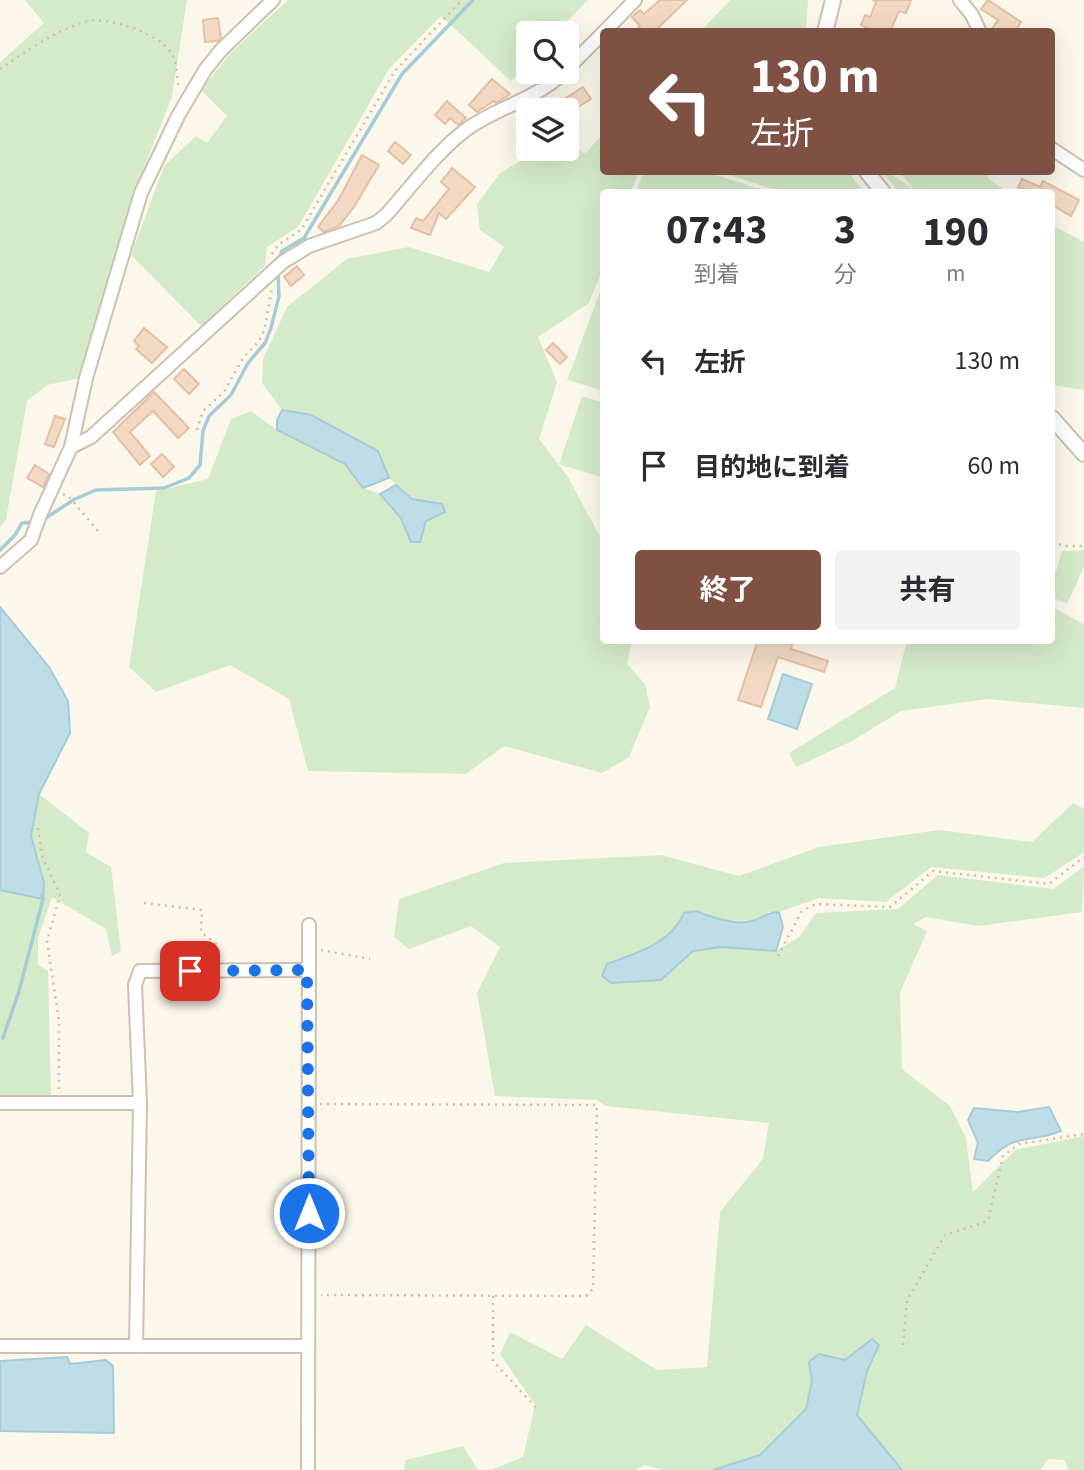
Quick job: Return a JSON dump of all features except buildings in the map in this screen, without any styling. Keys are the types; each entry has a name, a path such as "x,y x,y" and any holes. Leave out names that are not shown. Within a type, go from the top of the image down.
{"street":[{"path":"0,567 32,540 38,520 71,447 86,378 141,193 187,100 205,70 221,50 273,0"},
{"path":"608,28 635,0"},
{"path":"826,28 833,0"},
{"path":"960,0 978,28"},
{"path":"579,56 600,36"},
{"path":"71,447 91,437 278,266 309,246 376,223 447,145 469,128 524,100 546,84"},
{"path":"1055,151 1084,170"},
{"path":"869,175 881,189"},
{"path":"1055,421 1084,454"},
{"path":"308,1470 309,925"},
{"path":"136,1346 140,1103 135,985 140,971 307,970"},
{"path":"0,1103 140,1103"},
{"path":"0,1346 308,1346"}],"path":[{"path":"197,430 203,411 224,392 243,358 259,341 264,331 278,266 272,253 278,245 301,230 395,71 462,0"},
{"path":"0,69 42,40 87,21 134,26 155,38 174,56 180,94 187,100"},
{"path":"69,498 99,532"},
{"path":"1055,544 1084,546"},
{"path":"38,828 41,856 60,895 47,941 59,1021 58,1103"},
{"path":"778,956 802,911 816,904 890,907 933,871 1049,884 1084,857"},
{"path":"144,903 202,910 201,932 216,944 215,971"},
{"path":"308,952 322,950 370,960"},
{"path":"308,1295 586,1296 593,1289 597,1105 309,1104"},
{"path":"903,1345 906,1300 945,1235 988,1221 1003,1156 1019,1144 1084,1133"},
{"path":"493,1296 493,1362 539,1411"}],"green space":[{"path":"25,0 187,0 172,96 134,194 80,378 47,385 27,401 6,519 0,527 0,62 44,23"},
{"path":"288,0 588,0 568,21 516,21 516,76 511,81 441,16 389,69 298,227 267,247 265,266 201,326 131,255 164,166 196,136 207,143 227,116 201,90 230,53"},
{"path":"730,0 808,0 806,28 704,28"},
{"path":"600,137 600,175 638,175 632,189 600,189 600,275 589,303 538,337 557,382 539,439 568,477 600,537 600,644 631,644 627,664 645,684 650,707 629,757 602,773 504,746 466,774 308,771 289,699 230,665 156,692 129,667 156,491 208,479 231,419 251,411 277,430 345,464 363,488 380,494 401,518 411,542 420,542 426,521 442,504 412,499 389,478 378,451 311,415 282,410 262,383 263,359 287,307 347,259 409,247 489,272 504,247 480,230 477,204 500,173 520,161 579,161 579,150 586,153"},
{"path":"643,175 716,175 760,189 637,189"},
{"path":"730,175 850,175 862,189 772,189"},
{"path":"885,175 892,175 914,189 896,189"},
{"path":"902,175 987,175 1003,189 914,189"},
{"path":"1055,227 1084,242 1084,390 1055,385"},
{"path":"600,292 600,390 567,380"},
{"path":"582,396 600,402 600,477 559,464"},
{"path":"1084,550 1084,567 1067,604 1055,598 1055,575 1062,551"},
{"path":"1055,609 1084,624 1084,708 988,699 901,711 852,741 796,767 789,753 895,688 906,644 1055,644"},
{"path":"39,794 89,833 86,852 111,867 121,951 112,956 106,929 52,897 38,938 38,965 48,971 51,1096 0,1097 0,890 42,899 44,883 31,836"},
{"path":"1073,803 1084,809 1084,852 1045,878 931,867 886,902 819,898 779,912 768,912 752,921 717,920 679,925 651,948 607,964 661,980 693,951 721,947 776,951 799,937 816,913 898,909 938,875 1054,889 1084,866 1082,912 978,926 926,917 913,924 927,931 900,993 902,1069 950,1106 966,1138 973,1192 1015,1150 1084,1136 1084,1470 1069,1470 1064,1460 1048,1459 1040,1470 902,1470 857,1415 867,1371 879,1345 845,1360 819,1354 806,1409 760,1455 713,1470 664,1470 644,1465 636,1470 491,1470 523,1457 535,1405 500,1354 510,1332 562,1359 586,1325 657,1370 707,1367 720,1212 763,1159 769,1123 606,1106 597,1100 495,1096 477,993 500,947 471,926 409,949 394,937 399,899 504,863 661,855 739,876 819,847 939,830 1032,842"},
{"path":"463,1446 478,1470 404,1470 405,1460"}],"water":[{"path":"282,410 311,415 378,451 389,478 363,488 345,464 277,430 277,420"},
{"path":"396,485 412,499 442,504 445,512 426,521 420,542 411,542 401,518 380,494"},
{"path":"0,607 49,667 68,701 70,733 39,794 31,836 44,883 43,899 0,890"},
{"path":"783,674 812,684 797,729 768,719"},
{"path":"696,911 738,922 752,921 779,912 783,927 776,951 721,947 693,951 661,980 611,983 602,976 607,964 652,946 671,932 684,913"},
{"path":"1049,1107 1061,1131 1007,1145 988,1161 974,1159 978,1143 968,1120 974,1108 1018,1112"},
{"path":"872,1339 879,1345 867,1371 857,1415 902,1470 713,1470 760,1455 806,1409 812,1381 809,1362 819,1354 845,1360"},
{"path":"67,1357 70,1364 106,1360 113,1366 114,1433 0,1431 0,1361"}],"waterway":[{"path":"278,262 282,251 304,238 402,74 473,0"},
{"path":"41,521 75,499 96,490 164,488 189,478 200,465 203,431 209,416 231,395 248,363 265,343 279,296 278,273"},
{"path":"0,550 15,535 22,523 33,522"},
{"path":"3,1038 19,991 42,896"}],"route":[{"path":"190,971 307,970 309,1213"}]}
